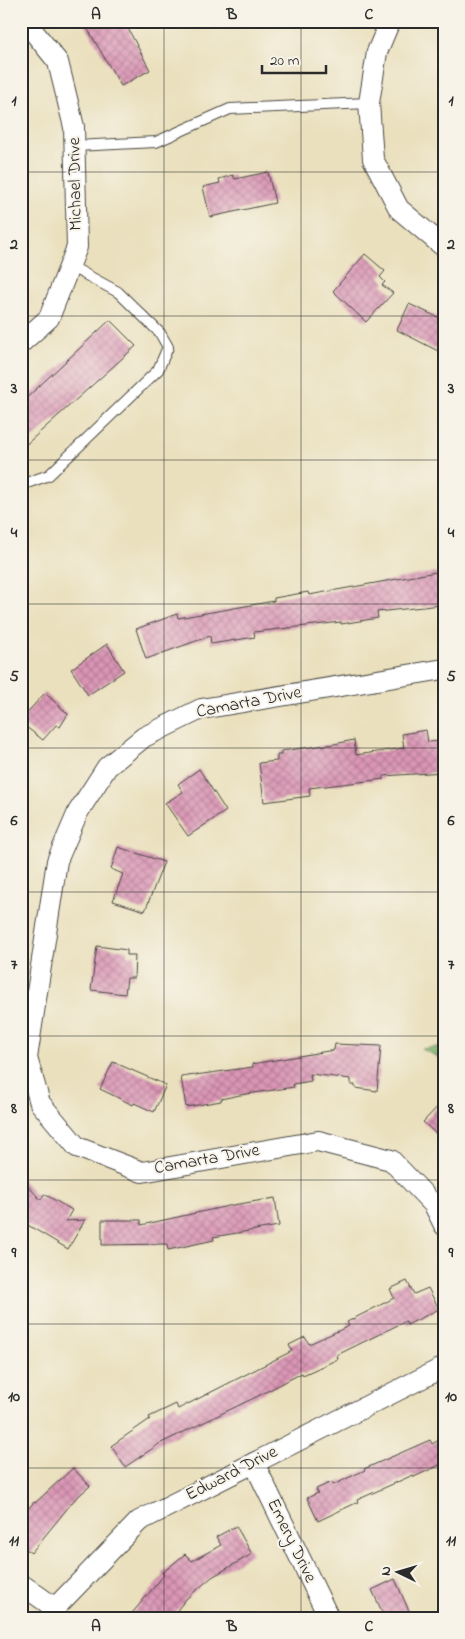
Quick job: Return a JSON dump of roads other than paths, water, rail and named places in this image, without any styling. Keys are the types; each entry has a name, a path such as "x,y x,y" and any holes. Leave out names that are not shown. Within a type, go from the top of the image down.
{"street":[{"name":"Michael Drive","path":"21,343 49,318 77,247 74,127 58,62 25,21"},
{"path":"390,21 377,52 369,103 373,158 399,209 444,247"},
{"name":"Camarta Drive","path":"444,669 201,709 144,737 107,767 78,812 57,861 27,1058 40,1103 77,1147 142,1172 318,1141 391,1160 434,1205 444,1225"},
{"name":"Edward Drive","path":"52,1613 138,1521 444,1367"},
{"name":"Emery Drive","path":"254,1463 329,1618"},
{"path":"21,1584 52,1613"}],"lane":[{"path":"75,146 156,142 230,109 369,103"},
{"path":"21,485 49,475 158,370 168,347 160,333 118,292 70,266"}]}
